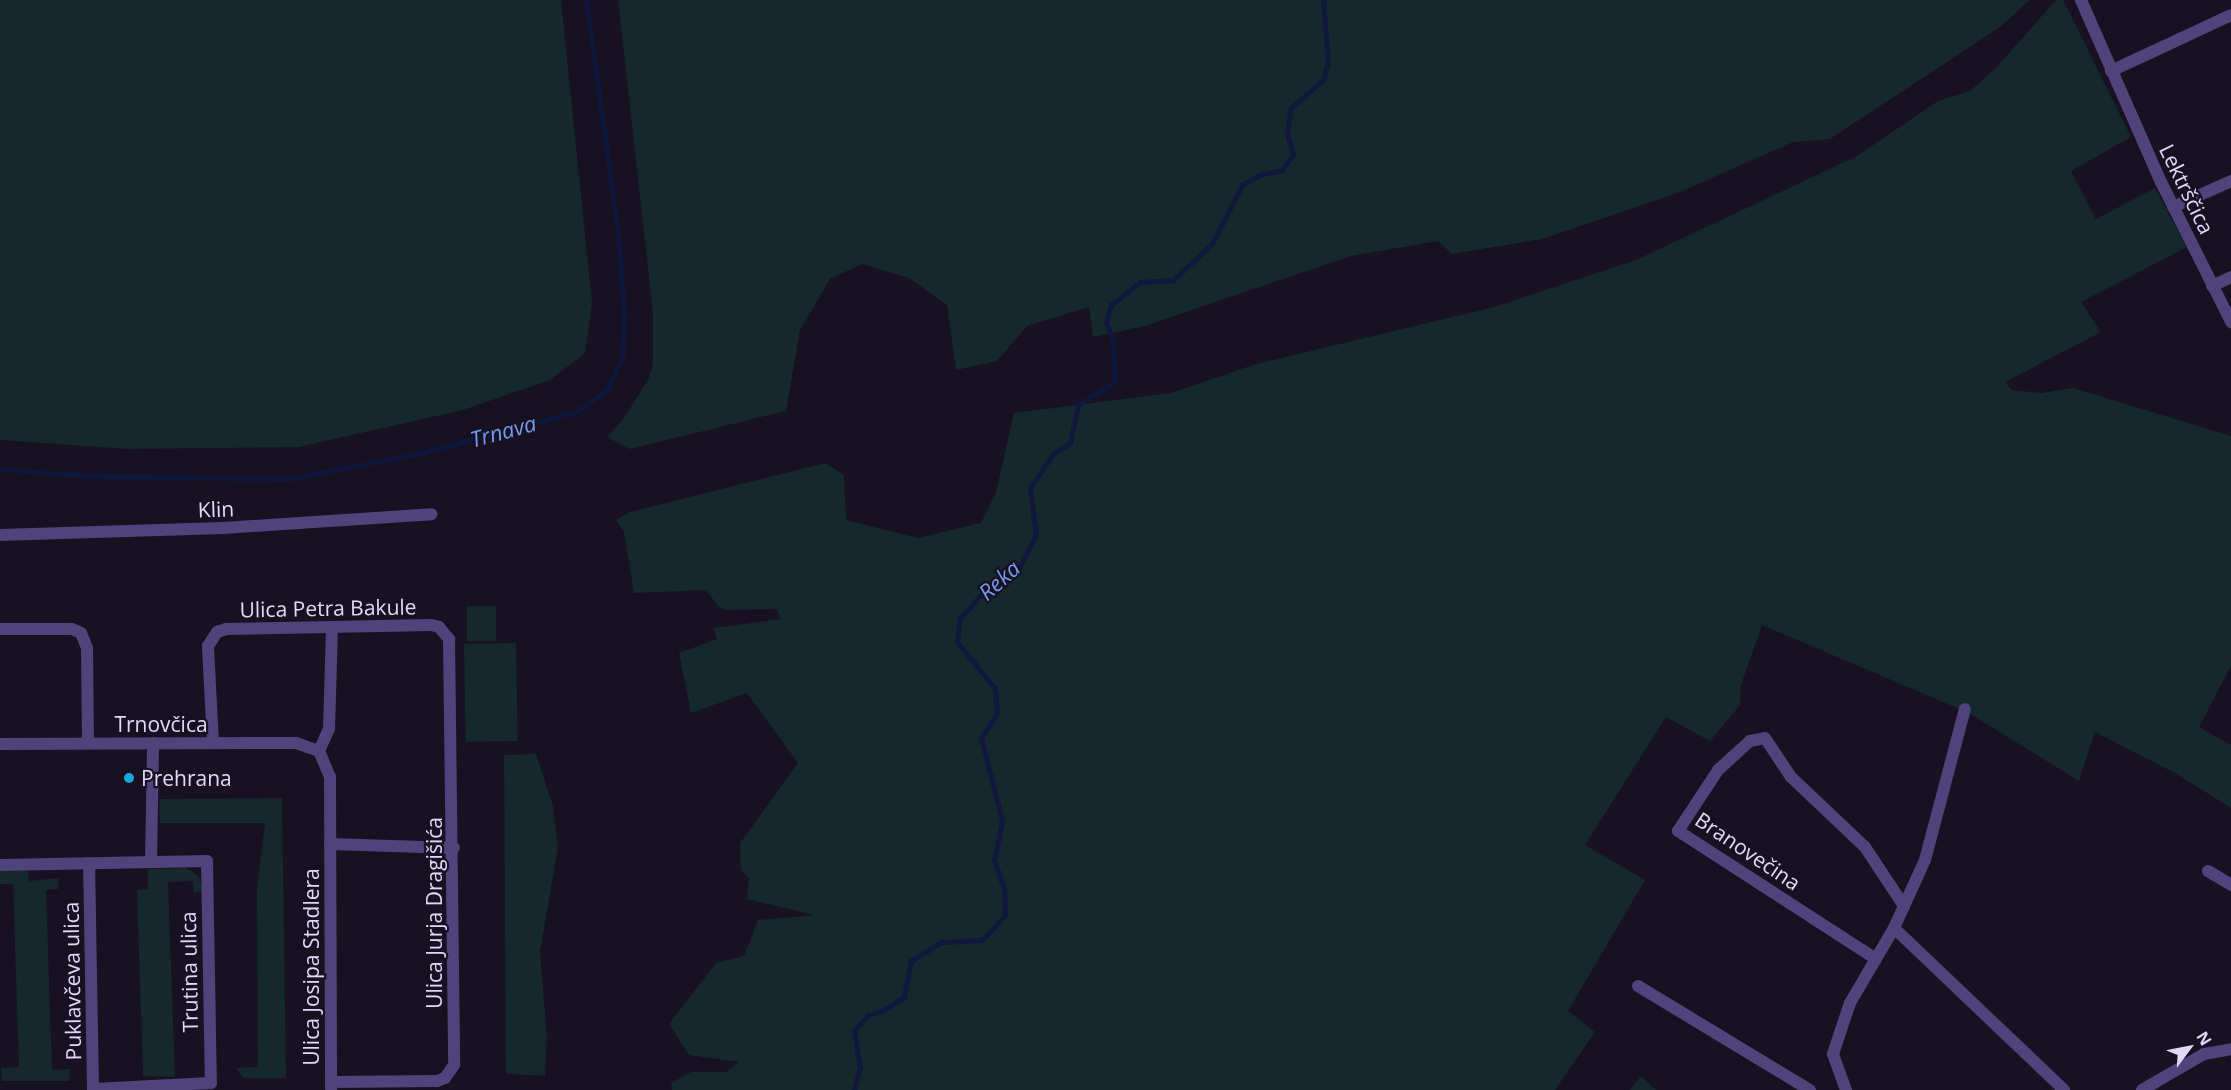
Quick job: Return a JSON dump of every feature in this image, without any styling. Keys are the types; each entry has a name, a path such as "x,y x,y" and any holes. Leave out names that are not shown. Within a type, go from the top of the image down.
{"street":[{"name":"Lektrščica","path":"2081,0 2173,207 2231,322"},
{"path":"2111,71 2231,15"},
{"path":"2173,207 2231,181"},
{"path":"2212,286 2231,277"},
{"name":"Klin","path":"0,535 223,528 432,514"},
{"name":"Ulica Petra Bakule","path":"213,743 208,646 211,638 226,629 432,626 445,632"},
{"path":"320,752 329,729 332,627"},
{"path":"0,629 72,629 81,633 87,648 88,743"},
{"name":"Ulica Jurja Dragišića","path":"331,1086 436,1082 450,1073 454,1065 454,848 450,647 445,632"},
{"path":"1846,1090 1833,1053 1850,1003 1894,928 1926,860 1965,709"},
{"name":"Branovečina","path":"1876,959 1678,831 1718,770 1750,741 1765,738 1791,777 1865,847 1905,906"},
{"name":"Trnovčica","path":"0,744 296,742 320,752"},
{"path":"0,865 151,862 153,743"},
{"name":"Ulica Josipa Stadlera","path":"320,752 330,777 331,1086"},
{"name":"Ulica Josipa Stadlera","path":"330,844 454,848"},
{"name":"Trutina ulica","path":"151,862 207,861 211,1083"},
{"name":"Puklavčeva ulica","path":"89,863 93,1089 211,1083"},
{"path":"2208,872 2231,885"},
{"path":"1894,928 2064,1090"},
{"path":"1638,986 1810,1090"},
{"path":"2142,1090 2204,1054 2231,1050"}],"green space":[{"path":"0,0 561,0 592,303 585,353 550,380 463,410 299,447 128,449 0,440"},
{"path":"618,0 2030,0 2000,27 1830,139 1793,142 1678,193 1542,239 1452,254 1438,241 1351,256 1145,326 1093,337 1089,307 1027,326 997,361 956,370 947,305 909,278 862,264 830,279 800,330 786,411 630,449 607,437 624,418 649,378 653,364 653,312"},
{"path":"2056,0 2063,0 2131,137 2071,171 2096,219 2155,188 2187,247 2081,302 2101,332 2005,382 2012,390 2041,393 2073,388 2231,436 2231,666 2199,727 2231,745 2231,808 2175,773 2095,732 2079,781 1969,713 1762,625 1741,685 1740,705 1710,741 1666,717 1585,845 1645,880 1568,1011 1595,1032 1555,1090 672,1090 671,1083 691,1072 726,1072 739,1062 689,1055 669,1024 716,963 744,956 758,920 814,915 747,899 749,878 741,870 740,843 798,763 747,693 691,713 679,653 717,639 713,628 781,619 777,609 726,610 719,607 706,590 634,593 624,532 616,520 630,512 825,463 844,475 846,520 918,538 981,523 996,492 1014,413 1171,393 1256,364 1494,307 1636,260 1857,156 1938,101 1970,91 1996,68"},
{"path":"467,606 496,606 496,641 467,641"},
{"path":"516,643 518,741 466,742 464,644"},
{"path":"536,754 553,806 558,847 540,952 547,1037 545,1076 506,1074 504,755"},
{"path":"282,798 286,1078 244,1078 235,1068 258,1067 257,888 265,823 160,823 159,799"},
{"path":"186,868 199,877 203,891 194,893 193,881 168,882 175,1077 143,1076 137,890 148,889 148,869"},
{"path":"12,869 28,871 29,881 59,878 58,889 46,890 52,1070 70,1069 69,1081 2,1081 1,1068 19,1067 13,884 0,884 0,871"},
{"path":"1641,1076 1656,1090 1630,1090"}],"waterway":[{"name":"Trnava","path":"0,469 91,476 289,479 421,453 576,412 607,390 622,358 624,317 618,233 586,0"},
{"name":"Reka","path":"854,1090 860,1068 854,1031 868,1015 884,1010 904,997 911,961 942,942 982,940 1005,915 1004,889 994,860 1002,821 981,738 997,713 995,689 957,642 960,618 995,580 1019,568 1036,535 1030,488 1052,455 1070,443 1078,405 1115,382 1113,340 1106,323 1111,305 1140,282 1173,280 1212,244 1242,185 1259,175 1282,170 1293,155 1287,132 1291,108 1323,80 1328,63 1323,0"}],"place":[{"name":"Prehrana","path":"129,778"}]}
